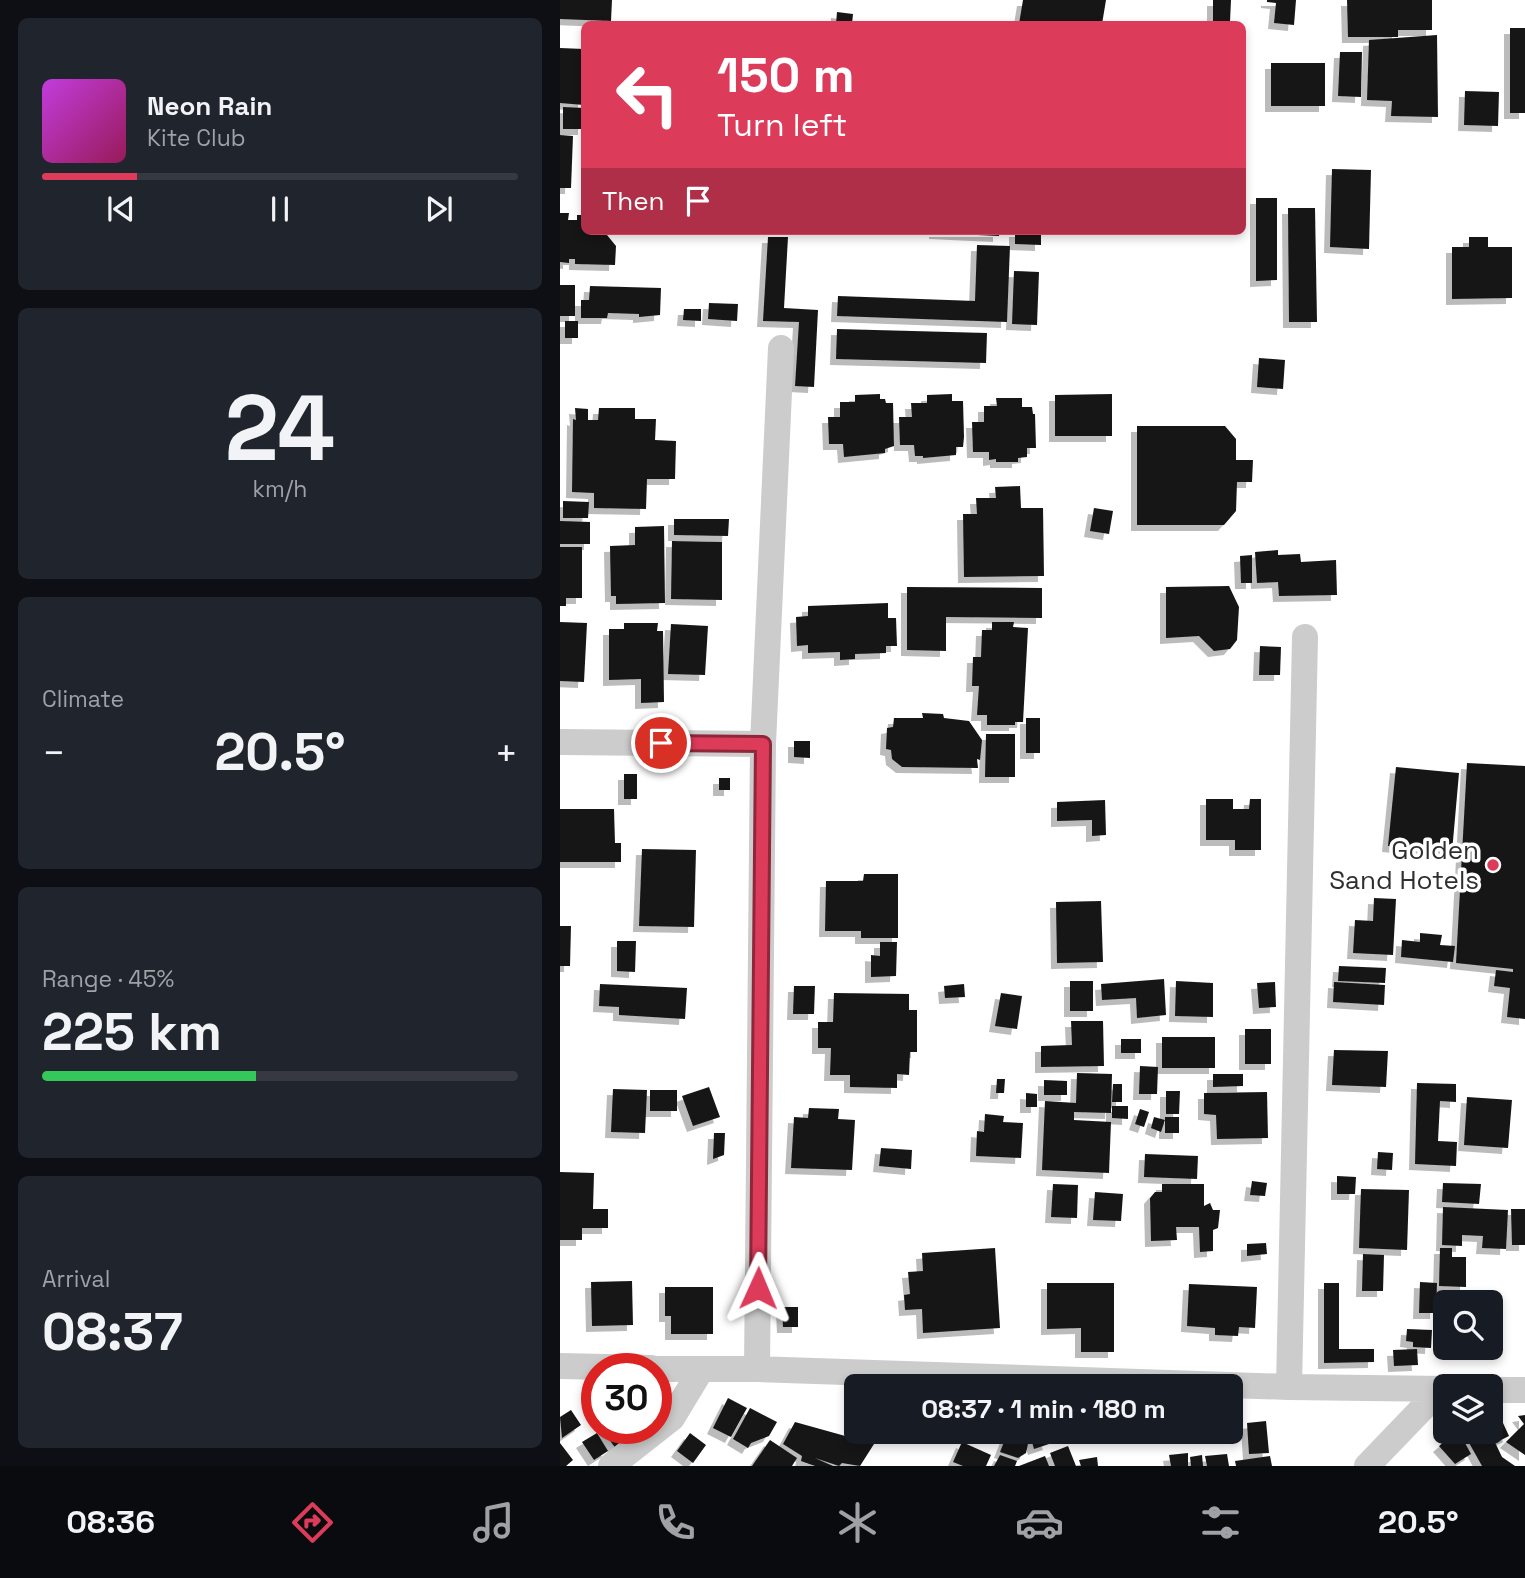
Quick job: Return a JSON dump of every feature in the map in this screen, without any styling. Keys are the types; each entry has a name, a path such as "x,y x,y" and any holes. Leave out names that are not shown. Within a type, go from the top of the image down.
{"street":[{"path":"757,1369 763,744 781,348"},
{"path":"1289,1387 1305,637"},
{"path":"560,742 763,744"},
{"path":"560,1366 581,1367"},
{"path":"672,1369 757,1369 1289,1387 1433,1389"},
{"path":"620,1463 672,1418 701,1370"},
{"path":"1503,1390 1525,1390"},
{"path":"1367,1466 1433,1399"}],"building":[{"path":"560,0 612,0 611,21 560,19"},
{"path":"1023,0 1106,0 1102,21 1020,21"},
{"path":"1213,0 1231,0 1230,21 1213,21"},
{"path":"1267,0 1296,0 1294,25 1274,23 1276,3"},
{"path":"1347,0 1432,0 1432,30 1398,30 1398,37 1348,37"},
{"path":"837,12 853,14 852,21 836,21"},
{"path":"1510,28 1525,28 1525,113 1510,113"},
{"path":"1437,35 1438,117 1391,116 1392,101 1367,100 1369,40"},
{"path":"560,48 581,49 581,105 560,103"},
{"path":"1340,52 1362,52 1361,97 1338,96"},
{"path":"1271,63 1325,63 1325,106 1271,106"},
{"path":"1465,91 1499,92 1498,126 1464,125"},
{"path":"563,107 581,108 581,129 563,129"},
{"path":"560,135 573,136 571,188 560,188"},
{"path":"1332,169 1371,170 1369,249 1330,247"},
{"path":"1256,198 1277,198 1277,280 1256,281"},
{"path":"1288,208 1315,208 1317,322 1289,322"},
{"path":"560,213 569,213 568,220 577,220 577,215 581,215 581,235 607,235 616,246 615,265 575,264 575,259 569,259 569,263 560,262"},
{"path":"1015,235 1041,235 1041,245 1015,244"},
{"path":"768,237 788,237 784,308 818,310 814,387 795,386 799,322 763,321"},
{"path":"1469,237 1488,237 1488,247 1512,247 1512,298 1452,299 1452,247 1469,247"},
{"path":"977,245 1010,246 1007,322 837,316 838,296 975,301"},
{"path":"1014,271 1039,272 1037,325 1012,324"},
{"path":"560,285 575,285 575,316 560,316"},
{"path":"590,286 661,288 660,315 639,317 639,314 608,313 607,318 581,318 581,300 589,300"},
{"path":"709,303 738,304 737,321 708,319"},
{"path":"684,309 701,309 701,321 683,320"},
{"path":"565,321 578,321 578,338 565,338"},
{"path":"837,329 987,333 986,363 836,359"},
{"path":"1259,358 1285,360 1283,389 1257,387"},
{"path":"880,394 880,399 893,403 894,446 885,449 885,453 844,457 843,444 829,444 828,417 840,417 840,402 855,402 855,395"},
{"path":"952,394 952,401 963,401 963,447 956,447 956,455 923,458 915,456 914,445 900,445 899,417 912,417 911,403 927,403 927,395"},
{"path":"1112,394 1112,436 1055,436 1055,395"},
{"path":"996,398 1022,398 1022,407 1032,407 1035,414 1036,448 1027,448 1027,457 1018,458 1018,462 996,462 996,459 989,460 989,452 973,452 972,422 984,422 984,406 997,406"},
{"path":"575,408 588,409 588,420 598,420 599,408 635,408 635,419 656,419 655,440 676,441 675,479 647,479 646,509 594,508 594,493 572,492"},
{"path":"1137,426 1225,426 1236,439 1236,460 1253,460 1252,482 1237,482 1236,511 1224,525 1137,525"},
{"path":"1020,486 1021,508 1043,508 1044,576 964,577 963,514 977,514 976,498 996,498 995,487"},
{"path":"563,501 589,502 588,518 563,518"},
{"path":"1094,508 1113,511 1109,534 1090,531"},
{"path":"674,519 729,519 728,536 674,535"},
{"path":"560,521 590,522 590,544 560,544"},
{"path":"664,526 665,603 616,604 616,596 611,596 610,546 635,545 635,527"},
{"path":"672,541 722,542 722,600 671,599"},
{"path":"560,547 582,547 582,598 566,598 566,606 560,606"},
{"path":"1278,550 1278,555 1300,554 1301,562 1336,560 1337,595 1279,596 1278,582 1257,583 1255,552"},
{"path":"1252,555 1252,583 1241,583 1240,556"},
{"path":"1229,586 1239,607 1237,640 1230,649 1214,651 1199,636 1166,638 1166,587"},
{"path":"907,587 1042,588 1042,618 946,617 946,651 907,650"},
{"path":"888,603 888,618 896,618 897,646 886,646 886,653 855,654 855,659 840,660 840,652 808,653 808,645 797,646 796,617 808,616 808,606"},
{"path":"560,622 587,623 584,682 560,681"},
{"path":"992,622 1014,622 1013,627 1028,628 1023,722 1015,722 1015,725 987,725 987,715 977,715 979,686 972,686 973,657 981,657 982,630 992,630"},
{"path":"624,623 658,623 657,631 663,631 664,702 641,703 641,679 609,680 609,629 624,629"},
{"path":"671,624 708,626 705,675 668,674"},
{"path":"1260,646 1281,647 1280,675 1259,675"},
{"path":"922,713 943,714 944,718 969,721 982,740 980,760 977,759 978,768 902,767 892,759 891,750 886,749 887,728 893,727 894,718 923,718"},
{"path":"1026,718 1040,718 1040,753 1026,753"},
{"path":"986,734 1015,734 1015,777 985,777"},
{"path":"794,741 810,741 810,758 794,757"},
{"name":"Golden Sand Hotels","path":"1467,763 1525,766 1525,1019 1507,1017 1510,988 1494,986 1496,970 1513,972 1513,969 1456,963"},
{"path":"1396,767 1459,773 1452,852 1388,846"},
{"path":"624,774 637,774 637,799 624,799"},
{"path":"719,778 730,778 730,790 719,790"},
{"path":"1206,799 1233,799 1233,809 1249,809 1250,799 1261,799 1261,850 1235,850 1235,840 1206,840"},
{"path":"1105,800 1106,835 1092,836 1092,820 1057,821 1057,802"},
{"path":"560,809 614,809 615,843 621,843 621,862 560,862"},
{"path":"642,849 696,850 694,927 639,926"},
{"path":"864,874 898,874 898,938 861,938 861,931 825,931 826,881 863,881"},
{"path":"1374,898 1396,899 1393,955 1353,953 1355,920 1373,921"},
{"path":"1101,901 1103,962 1057,963 1056,902"},
{"path":"560,926 571,926 570,966 560,966"},
{"path":"1420,933 1442,935 1440,945 1455,946 1453,962 1401,957 1402,940 1420,942"},
{"path":"617,941 636,941 635,972 617,971"},
{"path":"880,942 897,942 896,976 871,977 871,955 880,956"},
{"path":"1339,966 1386,968 1385,983 1338,981"},
{"path":"1164,979 1166,1015 1137,1018 1136,998 1102,1000 1101,984"},
{"path":"1070,981 1093,981 1093,1011 1070,1011"},
{"path":"1176,981 1213,983 1213,1017 1175,1016"},
{"path":"1275,982 1276,1007 1259,1008 1257,983"},
{"path":"1334,982 1385,985 1384,1005 1333,1002"},
{"path":"600,984 687,988 685,1019 619,1015 619,1007 599,1006"},
{"path":"964,984 965,997 945,998 944,986"},
{"path":"794,986 815,986 814,1014 793,1014"},
{"path":"834,993 909,994 909,1010 917,1010 917,1052 910,1052 909,1075 897,1074 897,1088 850,1087 850,1075 830,1075 831,1048 818,1048 818,1022 833,1022"},
{"path":"1001,993 1022,996 1017,1029 995,1026"},
{"path":"1071,1021 1103,1021 1104,1066 1041,1067 1041,1046 1072,1045"},
{"path":"1245,1029 1271,1029 1271,1064 1245,1064"},
{"path":"1162,1037 1215,1037 1215,1068 1162,1068"},
{"path":"1121,1039 1141,1039 1141,1053 1121,1053"},
{"path":"1334,1050 1388,1051 1386,1087 1332,1085"},
{"path":"1140,1066 1158,1067 1157,1094 1139,1094"},
{"path":"1077,1073 1112,1074 1111,1113 1074,1112 1074,1120 1111,1122 1109,1173 1042,1170 1045,1101 1076,1103"},
{"path":"1213,1074 1243,1074 1243,1086 1213,1087"},
{"path":"997,1079 1005,1079 1004,1093 996,1093"},
{"path":"1044,1080 1067,1081 1067,1095 1044,1095"},
{"path":"1417,1083 1456,1084 1456,1102 1440,1101 1438,1141 1457,1142 1456,1166 1415,1164"},
{"path":"1113,1084 1122,1084 1122,1102 1112,1102"},
{"path":"709,1087 720,1117 693,1126 682,1096"},
{"path":"613,1089 647,1090 645,1133 611,1132"},
{"path":"650,1090 677,1090 677,1111 650,1111"},
{"path":"1166,1091 1180,1091 1179,1114 1166,1114"},
{"path":"1267,1092 1268,1138 1217,1139 1216,1115 1204,1114 1204,1093"},
{"path":"1026,1093 1037,1094 1037,1107 1026,1107"},
{"path":"1467,1097 1512,1100 1508,1148 1464,1145"},
{"path":"1112,1106 1128,1106 1128,1119 1112,1118"},
{"path":"809,1108 839,1109 838,1119 855,1120 852,1170 791,1168 794,1117 808,1118"},
{"path":"1140,1109 1149,1112 1144,1127 1135,1124"},
{"path":"985,1114 1004,1116 1003,1122 1023,1123 1021,1158 976,1156 977,1131 984,1132"},
{"path":"1154,1117 1165,1120 1161,1132 1151,1128"},
{"path":"1165,1117 1179,1117 1179,1133 1165,1133"},
{"path":"714,1133 725,1133 724,1155 713,1159"},
{"path":"881,1148 912,1150 911,1169 879,1166"},
{"path":"1378,1152 1393,1153 1392,1170 1377,1169"},
{"path":"1145,1154 1198,1156 1197,1179 1144,1177"},
{"path":"560,1172 594,1173 593,1209 608,1209 608,1228 582,1228 582,1240 560,1240"},
{"path":"1337,1176 1356,1177 1355,1194 1337,1194"},
{"path":"1252,1181 1267,1183 1265,1196 1250,1195"},
{"path":"1443,1183 1481,1184 1479,1204 1442,1202"},
{"path":"1053,1184 1078,1185 1077,1218 1051,1217"},
{"path":"1162,1184 1204,1184 1204,1206 1210,1203 1213,1210 1220,1210 1218,1228 1213,1230 1213,1251 1200,1252 1199,1227 1176,1227 1177,1240 1151,1241 1150,1198 1155,1192 1162,1192"},
{"path":"1361,1189 1409,1190 1407,1250 1359,1248"},
{"path":"1095,1192 1123,1194 1121,1221 1093,1220"},
{"path":"1443,1207 1508,1210 1506,1249 1482,1248 1483,1236 1462,1235 1462,1246 1442,1245"},
{"path":"1511,1209 1525,1209 1525,1245 1512,1245"},
{"path":"1266,1243 1267,1254 1247,1256 1247,1244"},
{"path":"995,1248 1000,1328 923,1333 922,1309 905,1310 904,1295 910,1294 908,1272 923,1271 922,1253"},
{"path":"1440,1248 1452,1248 1452,1257 1466,1257 1466,1287 1439,1286"},
{"path":"1363,1254 1384,1255 1383,1291 1362,1291"},
{"path":"632,1281 633,1325 592,1326 591,1282"},
{"path":"1420,1282 1437,1283 1437,1290 1433,1290 1433,1313 1419,1313"},
{"path":"1047,1283 1114,1283 1114,1352 1081,1352 1081,1328 1047,1329"},
{"path":"1324,1283 1339,1283 1339,1349 1374,1349 1374,1362 1324,1363"},
{"path":"1189,1284 1257,1287 1255,1328 1239,1327 1238,1336 1215,1335 1215,1328 1187,1326"},
{"path":"665,1287 713,1287 713,1334 671,1334 671,1316 665,1316"},
{"path":"782,1307 798,1307 798,1327 783,1327"},
{"path":"1407,1329 1432,1330 1431,1348 1413,1347 1413,1342 1406,1341"},
{"path":"1417,1349 1418,1365 1394,1366 1393,1350"},
{"path":"728,1398 747,1408 731,1437 713,1428"},
{"path":"750,1408 777,1422 769,1436 751,1443 748,1448 733,1439"},
{"path":"571,1410 581,1425 562,1438 560,1417"},
{"path":"1525,1415 1525,1455 1506,1442 1524,1424 1518,1416"},
{"path":"1266,1421 1269,1453 1249,1454 1247,1423"},
{"path":"795,1422 844,1436 844,1444 874,1444 860,1466 842,1463 839,1466 815,1458 833,1466 815,1466 801,1461 802,1456 783,1444"},
{"path":"1503,1423 1509,1436 1503,1439"},
{"path":"690,1433 706,1445 693,1463 677,1451"},
{"path":"770,1440 797,1458 792,1466 752,1466"},
{"path":"560,1443 573,1460 566,1466 560,1466"},
{"path":"583,1444 604,1444 608,1451 594,1460"},
{"path":"612,1444 626,1444 617,1450"},
{"path":"961,1444 991,1455 986,1466 963,1466 953,1462"},
{"path":"1003,1444 1028,1444 1026,1453 1018,1458 1000,1452"},
{"path":"1033,1444 1049,1444 1034,1449"},
{"path":"1466,1444 1471,1454 1455,1464 1439,1446"},
{"path":"1470,1444 1496,1444 1502,1457 1515,1466 1482,1466"},
{"path":"1068,1446 1076,1466 1055,1466 1050,1453"},
{"path":"1188,1453 1188,1466 1171,1466 1169,1455"},
{"path":"1227,1454 1229,1466 1207,1466 1205,1456"},
{"path":"1000,1455 1017,1461 1015,1466 994,1466"},
{"path":"1202,1455 1203,1466 1191,1466 1190,1457"},
{"path":"1045,1456 1049,1466 1019,1466"},
{"path":"1270,1456 1272,1466 1236,1466 1235,1461"},
{"path":"1097,1457 1098,1466 1081,1466 1079,1460"}],"place":[{"name":"Golden Sand Hotels","path":"1493,865"}],"route":[{"path":"661,743 763,744 758,1288"}]}
